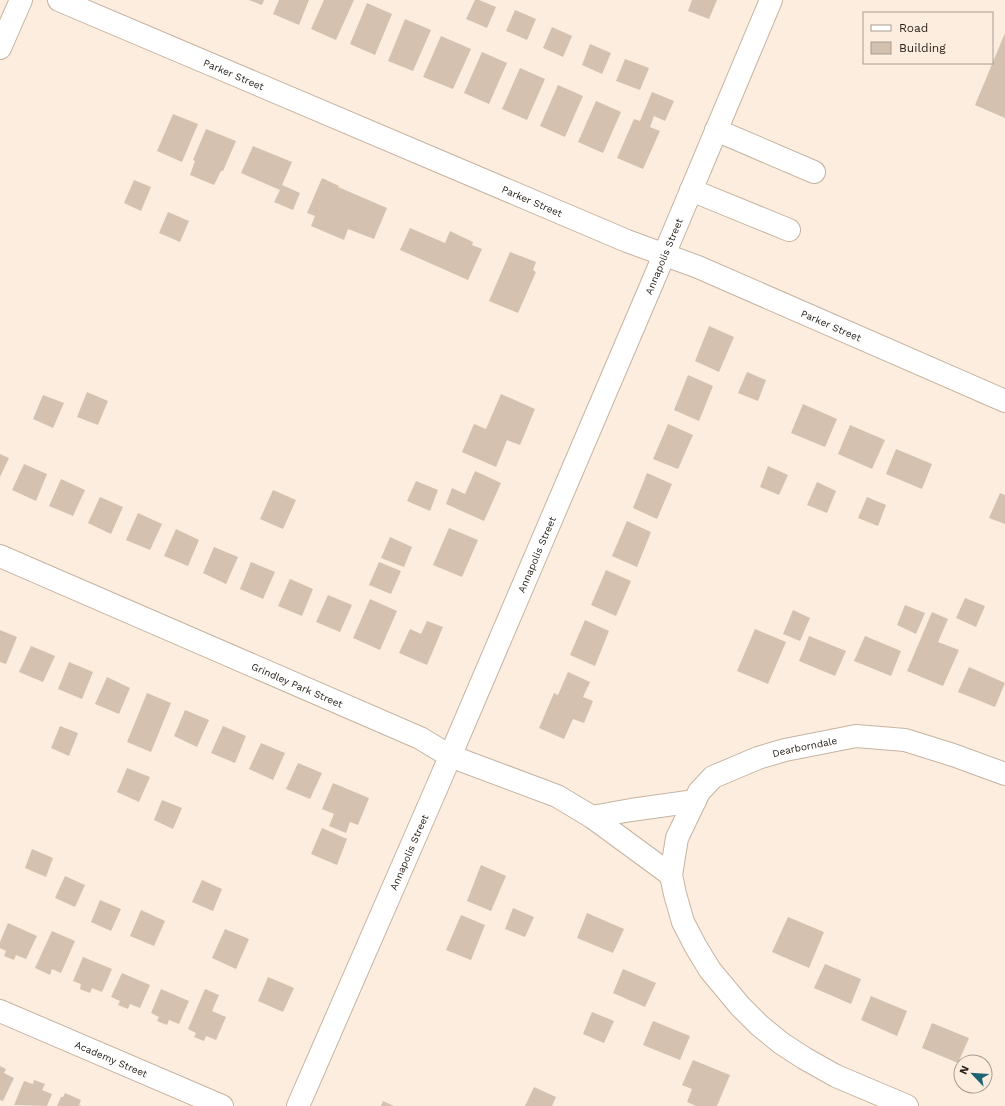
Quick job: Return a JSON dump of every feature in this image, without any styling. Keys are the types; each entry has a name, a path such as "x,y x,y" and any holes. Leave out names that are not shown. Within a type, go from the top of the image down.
{"street":[{"path":"0,48 21,0"},
{"name":"Parker Street","path":"59,0 627,241 698,267 1005,401"},
{"name":"Annapolis Street","path":"298,1106 450,756 771,0"},
{"path":"716,130 814,172"},
{"path":"691,190 789,230"},
{"name":"Grindley Park Street","path":"0,556 420,738 450,756 557,796 592,817 671,875"},
{"name":"Dearborndale","path":"671,875 677,838 699,792 713,777 758,758 785,750 856,736 905,740 953,755 1005,774"},
{"path":"592,817 694,801"},
{"path":"671,875 683,922 696,947 710,970 740,1006 754,1020 804,1058 836,1076 907,1106"},
{"name":"Academy Street","path":"0,1011 222,1106"}],"building":[{"path":"249,0 264,0 262,5"},
{"path":"279,0 309,0 299,25 273,14"},
{"path":"324,0 354,0 336,40 311,29"},
{"path":"475,0 479,0 496,7 487,28 466,19"},
{"path":"692,0 717,0 709,19 688,11"},
{"path":"367,3 392,14 375,55 350,44"},
{"path":"515,10 536,19 527,40 506,31"},
{"path":"405,19 431,30 413,71 388,61"},
{"path":"552,27 572,36 563,57 543,48"},
{"path":"1005,33 1005,118 975,105"},
{"path":"441,36 471,49 453,89 423,77"},
{"path":"590,44 611,53 602,74 582,65"},
{"path":"482,52 507,63 489,104 464,93"},
{"path":"625,59 649,68 640,90 616,81"},
{"path":"520,68 545,79 527,120 502,109"},
{"path":"558,85 583,96 565,137 540,126"},
{"path":"652,92 674,101 665,121 654,116 650,127 660,131 643,169 617,158 634,119 640,121"},
{"path":"596,101 621,112 603,153 578,142"},
{"path":"173,114 198,124 182,162 157,151"},
{"path":"206,129 236,141 223,171 221,171 214,185 190,175 195,161 193,160"},
{"path":"253,146 292,162 282,185 300,193 293,210 274,202 280,190 241,173"},
{"path":"322,178 339,186 338,187 387,208 374,239 348,229 344,240 311,226 315,216 307,213"},
{"path":"134,180 151,187 141,211 124,203"},
{"path":"168,212 189,221 180,242 159,233"},
{"path":"410,228 445,243 450,231 473,242 472,245 482,249 468,280 400,250"},
{"path":"510,252 536,262 533,270 536,272 518,313 489,301"},
{"path":"709,326 734,337 719,372 695,361"},
{"path":"747,372 766,380 758,401 738,393"},
{"path":"688,375 713,386 699,421 674,410"},
{"path":"87,392 108,401 98,425 77,417"},
{"path":"501,394 535,409 520,445 507,440 496,467 462,452 474,424 486,429"},
{"path":"43,395 64,403 53,428 33,419"},
{"path":"803,404 837,419 825,447 791,433"},
{"path":"668,424 693,435 678,469 653,459"},
{"path":"850,425 885,440 872,469 838,454"},
{"path":"896,449 932,464 922,489 886,474"},
{"path":"0,454 9,458 0,477"},
{"path":"24,464 47,474 36,501 12,490"},
{"path":"768,466 788,475 779,495 760,487"},
{"path":"475,471 501,483 484,521 446,504 452,488 465,494"},
{"path":"647,473 672,484 657,519 633,508"},
{"path":"61,479 85,490 73,516 49,506"},
{"path":"416,481 438,490 430,511 407,501"},
{"path":"817,482 836,491 827,513 807,505"},
{"path":"273,490 296,500 283,529 260,519"},
{"path":"1000,493 1005,495 1005,524 989,518"},
{"path":"100,497 123,507 111,534 88,523"},
{"path":"867,497 886,505 878,526 858,518"},
{"path":"138,513 162,524 150,550 126,540"},
{"path":"627,521 651,532 637,567 612,556"},
{"path":"449,528 478,540 462,577 433,565"},
{"path":"176,529 199,540 188,566 164,556"},
{"path":"390,537 412,547 404,567 381,558"},
{"path":"214,547 238,557 226,584 203,573"},
{"path":"251,562 275,572 263,599 240,589"},
{"path":"379,562 401,571 391,594 369,585"},
{"path":"606,570 631,581 616,616 591,605"},
{"path":"290,579 313,589 302,616 278,606"},
{"path":"328,595 352,605 340,632 316,622"},
{"path":"965,598 985,606 976,627 956,618"},
{"path":"370,599 397,611 380,650 353,638"},
{"path":"905,605 925,613 916,634 897,625"},
{"path":"793,610 810,618 800,641 783,634"},
{"path":"932,612 948,619 938,642 959,650 943,686 907,671"},
{"path":"585,620 609,631 595,666 570,655"},
{"path":"427,621 443,627 427,665 399,653 410,629 421,634"},
{"path":"755,629 786,642 768,684 737,671"},
{"path":"0,630 17,637 6,664 0,662"},
{"path":"809,636 846,651 835,676 799,661"},
{"path":"865,636 901,651 891,676 854,661"},
{"path":"31,646 55,656 43,682 19,672"},
{"path":"69,662 93,672 82,699 58,689"},
{"path":"969,667 1005,683 995,707 958,692"},
{"path":"568,672 590,682 583,697 593,701 584,723 573,719 564,739 539,728 554,693 558,695"},
{"path":"107,677 130,688 119,714 95,704"},
{"path":"147,693 171,703 151,752 127,742"},
{"path":"185,710 209,720 197,747 174,736"},
{"path":"60,726 78,733 69,756 51,748"},
{"path":"223,726 246,736 235,763 211,753"},
{"path":"261,743 285,753 273,780 249,769"},
{"path":"298,763 322,773 310,799 286,789"},
{"path":"127,768 150,777 139,802 117,792"},
{"path":"333,783 369,798 358,825 350,822 346,833 329,826 334,814 322,809"},
{"path":"162,800 182,808 173,829 154,820"},
{"path":"322,828 347,839 337,865 311,854"},
{"path":"32,849 53,858 46,877 25,868"},
{"path":"481,865 506,876 491,911 467,901"},
{"path":"65,876 85,885 75,907 55,898"},
{"path":"202,880 222,889 213,911 192,902"},
{"path":"100,900 121,909 111,931 91,922"},
{"path":"513,908 534,917 525,937 505,929"},
{"path":"141,910 165,921 154,946 130,936"},
{"path":"587,913 624,929 613,953 577,938"},
{"path":"461,915 485,925 471,960 446,950"},
{"path":"788,917 824,932 809,968 772,952"},
{"path":"8,923 37,936 26,959 16,955 14,960 4,956 6,951 0,948 0,942"},
{"path":"225,929 249,939 236,969 212,958"},
{"path":"52,931 75,941 61,973 52,969 50,975 35,968"},
{"path":"83,957 112,969 102,992 92,988 90,993 80,989 81,984 73,981"},
{"path":"825,964 861,979 851,1004 814,988"},
{"path":"623,969 656,983 645,1007 613,993"},
{"path":"122,973 150,985 140,1008 130,1004 128,1009 118,1005 120,1001 111,997"},
{"path":"268,977 294,988 283,1012 258,1001"},
{"path":"161,989 189,1001 179,1024 169,1020 167,1025 157,1021 159,1017 151,1013"},
{"path":"205,989 219,995 212,1011 226,1017 216,1040 206,1036 204,1041 194,1037 196,1033 188,1029"},
{"path":"871,996 907,1011 897,1036 861,1020"},
{"path":"592,1012 614,1021 604,1043 583,1034"},
{"path":"653,1021 690,1036 680,1060 643,1045"},
{"path":"932,1023 969,1038 962,1054 953,1054 953,1061 922,1048"},
{"path":"693,1060 730,1075 717,1106 696,1106 687,1102 692,1089 682,1085"},
{"path":"0,1066 6,1069 4,1073 14,1078 3,1101 0,1100"},
{"path":"34,1080 45,1084 42,1090 52,1094 47,1106 14,1105 24,1081 33,1084"},
{"path":"534,1087 556,1097 552,1106 525,1106"},
{"path":"65,1093 81,1100 79,1105 82,1106 57,1106 61,1097 63,1097"},
{"path":"383,1101 394,1106 381,1106"}]}
